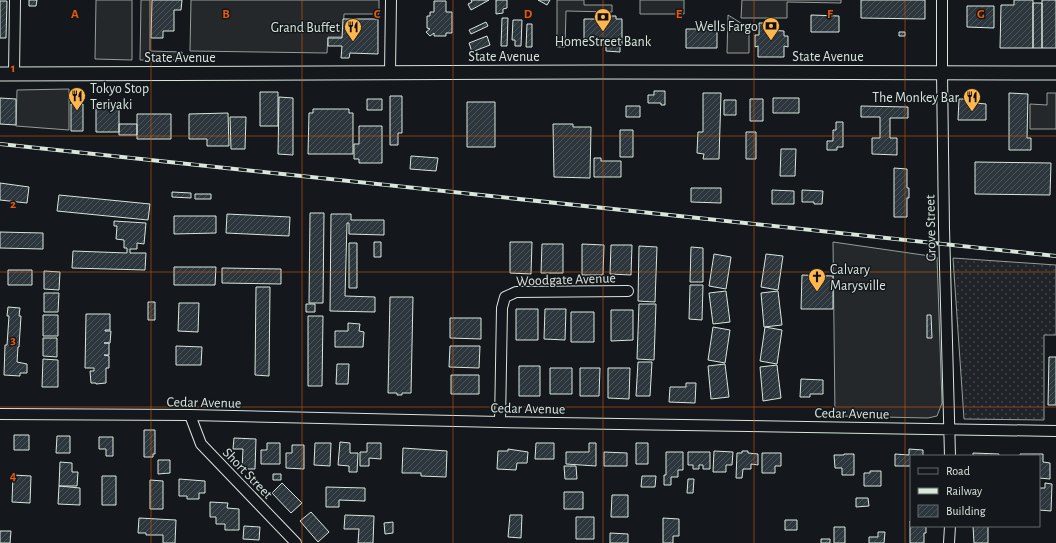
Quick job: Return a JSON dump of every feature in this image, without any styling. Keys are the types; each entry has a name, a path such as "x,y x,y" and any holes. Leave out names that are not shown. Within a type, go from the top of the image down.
{"main road":[{"name":"State Avenue","path":"0,74 390,72 1056,72"}],"street":[{"path":"14,74 15,0"},
{"path":"390,72 391,0"},
{"name":"Grove Street","path":"942,0 944,228 950,455"},
{"name":"Woodgate Avenue","path":"500,422 502,308 505,297 516,292 628,291"},
{"name":"Cedar Avenue","path":"0,414 190,415 500,422 1056,431"},
{"name":"Short Street","path":"190,415 201,444 296,543"},
{"path":"949,543 950,527"}],"shaded area":[{"path":"96,0 132,0 132,60 95,59"},
{"path":"141,0 150,0 150,51 182,52 182,60 140,60"},
{"path":"191,0 379,0 379,14 344,14 343,37 328,37 327,53 190,51"},
{"path":"557,0 584,0 584,5 612,5 612,12 566,11 565,47 557,47"},
{"path":"640,0 684,0 684,14 640,14"},
{"path":"742,0 841,0 841,3 787,2 787,18 741,18"},
{"path":"728,15 749,28 749,53 727,53"},
{"path":"69,89 69,130 16,126 17,90"},
{"path":"1047,93 1056,93 1056,129 1030,129 1030,104 1047,105"},
{"path":"833,242 937,257 942,403 937,416 928,418 835,416"},
{"path":"953,258 1056,265 1056,335 1044,335 1044,420 964,419"}],"building":[{"path":"29,0 37,0 36,6 29,6"},
{"path":"152,0 182,0 181,10 174,10 174,31 163,31 163,38 151,38"},
{"path":"471,0 489,0 471,10 468,4 472,2"},
{"path":"496,0 507,0 507,8 503,9 503,13 496,14"},
{"path":"538,0 550,0 547,5"},
{"path":"861,0 925,0 925,19 861,18"},
{"path":"1014,0 1033,0 1033,48 1000,48 1001,5 1014,5"},
{"path":"1042,0 1056,0 1056,48 1042,48"},
{"path":"0,1 7,1 6,38 0,38"},
{"path":"434,1 446,1 446,12 452,12 452,33 446,33 446,36 434,36 434,33 430,36 426,32 430,29 427,28 427,16 430,16 430,12 434,12"},
{"path":"1033,3 1042,3 1042,48 1033,48"},
{"path":"967,6 994,6 994,28 967,27"},
{"path":"811,15 839,16 839,32 811,32"},
{"name":"HomeStreet Bank","path":"607,16 616,16 616,19 622,19 622,45 620,45 620,52 606,51 606,45 584,45 584,19 607,19"},
{"path":"502,18 508,18 507,46 501,46"},
{"name":"Grand Buffet","path":"343,19 378,19 378,54 350,53 349,58 341,58 342,46 328,46 328,38 342,38"},
{"path":"513,20 522,20 521,46 515,46 515,40 512,40"},
{"path":"486,22 488,26 471,34 469,30"},
{"name":"Wells Fargo","path":"759,23 768,23 768,30 784,31 784,36 788,36 788,47 784,46 784,57 758,57 758,46 755,47 755,35 759,35"},
{"path":"527,24 532,24 532,47 526,47"},
{"path":"686,29 717,29 717,48 686,48"},
{"path":"899,32 905,32 905,36 899,36"},
{"path":"487,36 490,45 472,52 469,43"},
{"path":"654,91 665,91 665,105 661,105 661,103 648,103 648,95 654,95"},
{"path":"260,92 278,92 278,126 260,126"},
{"path":"703,93 721,93 719,159 703,159 704,154 697,153 698,132 703,132"},
{"path":"1009,93 1028,94 1027,138 1031,138 1031,150 1009,150"},
{"path":"390,96 402,96 402,133 398,133 398,145 390,145"},
{"path":"279,97 293,98 293,155 278,154"},
{"path":"0,98 16,99 16,125 0,124"},
{"path":"773,98 799,98 799,113 773,113"},
{"path":"367,99 382,99 382,110 367,110"},
{"path":"750,99 763,99 763,121 750,121"},
{"name":"The Monkey Bar","path":"959,99 976,99 976,103 986,104 986,120 958,120"},
{"path":"724,100 736,100 736,115 724,115"},
{"path":"467,102 495,102 495,147 467,147"},
{"name":"Tokyo Stop Teriyaki","path":"71,104 83,104 83,131 71,131"},
{"path":"96,106 119,106 119,132 96,132"},
{"path":"626,106 640,106 640,117 626,117"},
{"path":"861,106 908,107 908,118 890,118 890,138 897,138 897,155 872,154 872,138 880,138 880,117 861,117"},
{"path":"313,109 349,109 349,113 353,113 353,154 308,154 309,113 313,113"},
{"path":"228,113 229,146 207,146 207,139 189,139 189,114"},
{"path":"137,114 171,114 171,139 137,139"},
{"path":"230,117 246,117 245,149 231,149"},
{"path":"836,122 843,122 843,147 837,147 837,150 827,150 827,141 833,141 833,130 836,130"},
{"path":"119,124 137,124 137,135 119,135"},
{"path":"553,124 573,124 573,127 591,127 590,178 554,177"},
{"path":"359,126 382,126 382,163 359,163 359,159 354,159 354,144 359,144"},
{"path":"620,130 633,130 633,157 620,157"},
{"path":"746,132 756,132 756,159 746,159"},
{"path":"781,149 796,149 795,176 780,176"},
{"path":"411,156 438,158 436,171 410,169"},
{"path":"594,158 601,158 601,161 621,161 621,177 594,177"},
{"path":"975,162 1051,163 1050,195 975,194"},
{"path":"894,168 907,169 907,188 909,188 909,198 907,198 907,217 894,217"},
{"path":"0,183 29,187 27,203 0,200"},
{"path":"691,188 721,188 721,203 691,202"},
{"path":"772,190 794,191 794,204 772,204"},
{"path":"802,190 823,191 822,204 802,202"},
{"path":"172,192 191,193 191,198 172,197"},
{"path":"195,194 211,194 211,199 195,199"},
{"path":"59,195 150,204 148,220 57,211"},
{"path":"310,213 324,213 323,303 309,303"},
{"path":"227,214 290,217 289,236 226,233"},
{"path":"331,214 351,214 351,220 384,220 384,235 349,234 349,223 347,223 345,296 375,297 375,312 330,311"},
{"path":"174,216 216,216 216,233 174,234"},
{"path":"114,221 146,223 144,244 137,243 137,249 130,249 130,253 146,253 145,270 72,268 73,251 127,253 127,248 124,248 124,240 116,239 117,226 114,226"},
{"path":"0,232 43,233 43,249 0,248"},
{"path":"374,242 381,242 381,257 374,257"},
{"path":"510,242 532,242 531,274 510,273"},
{"path":"349,243 357,243 357,288 349,288"},
{"path":"542,244 563,244 563,273 541,273"},
{"path":"582,244 604,245 603,275 582,275"},
{"path":"611,245 632,245 631,275 610,274"},
{"path":"639,246 657,247 655,302 638,301"},
{"path":"691,247 703,248 703,282 690,282"},
{"path":"714,254 731,257 726,289 709,286"},
{"path":"766,254 783,256 778,290 761,287"},
{"path":"174,267 216,267 215,285 174,285"},
{"path":"222,268 281,269 281,284 222,283"},
{"path":"8,270 32,270 32,285 8,285"},
{"path":"44,271 60,272 59,290 44,289"},
{"name":"Calvary Marysville","path":"802,275 833,276 833,309 801,309"},
{"path":"690,285 703,285 702,320 689,319"},
{"path":"256,287 270,287 269,376 255,375"},
{"path":"726,291 730,322 713,324 709,293"},
{"path":"778,291 782,325 764,327 761,293"},
{"path":"44,293 59,293 58,312 44,312"},
{"path":"390,297 413,297 411,393 402,393 402,395 397,395 397,393 388,393"},
{"path":"148,302 155,302 155,320 148,320"},
{"path":"179,303 199,303 198,332 178,331"},
{"path":"306,304 315,304 315,312 306,312"},
{"path":"639,304 656,304 654,360 637,359"},
{"path":"8,307 20,308 19,316 21,316 17,362 27,364 27,373 20,373 20,376 4,375 5,345 7,345 9,316 7,316"},
{"path":"516,309 538,309 538,340 516,340"},
{"path":"545,309 566,309 565,340 544,339"},
{"path":"611,310 633,310 633,340 611,341"},
{"path":"571,312 594,312 594,342 571,342"},
{"path":"86,314 110,314 110,330 105,330 111,331 109,355 104,355 109,356 109,368 106,368 106,383 91,383 90,371 94,371 94,368 85,368"},
{"path":"43,315 58,315 58,336 43,336"},
{"path":"927,315 931,315 932,338 927,338"},
{"path":"308,316 323,316 322,386 308,386"},
{"path":"450,318 481,318 481,339 450,338"},
{"path":"348,323 360,324 359,331 364,332 363,347 335,347 335,331 348,331"},
{"path":"713,327 730,330 725,363 708,360"},
{"path":"765,327 782,330 777,364 760,361"},
{"path":"43,338 57,338 57,357 43,356"},
{"path":"176,346 202,347 201,365 176,365"},
{"path":"450,346 480,346 479,368 449,367"},
{"path":"1049,357 1056,357 1056,405 1048,405"},
{"path":"43,359 58,360 58,387 42,387"},
{"path":"638,362 652,362 650,396 636,396"},
{"path":"337,364 349,364 348,384 336,384"},
{"path":"725,364 729,397 711,399 708,366"},
{"path":"777,365 781,398 763,401 760,367"},
{"path":"519,366 540,366 540,396 519,396"},
{"path":"550,368 572,368 572,394 550,394"},
{"path":"580,368 600,368 599,396 580,396"},
{"path":"608,368 630,368 629,399 608,398"},
{"path":"451,375 479,375 479,394 451,394"},
{"path":"801,379 823,380 823,394 810,394 810,397 800,397"},
{"path":"686,383 696,383 695,403 669,402 670,387 686,387"},
{"path":"144,430 155,430 155,454 153,454 153,457 144,457"},
{"path":"14,435 29,435 29,450 14,450"},
{"path":"57,436 70,436 70,453 56,453"},
{"path":"99,437 113,437 113,456 106,456 106,449 99,449"},
{"path":"234,438 256,439 255,469 242,469 243,449 233,449"},
{"path":"340,442 350,443 350,453 358,453 357,472 349,472 349,466 338,465"},
{"path":"267,443 280,443 280,464 261,464 261,450 267,450"},
{"path":"315,443 331,443 330,466 314,465"},
{"path":"367,443 381,443 381,459 369,458 369,466 360,466 360,452 367,452"},
{"path":"536,443 554,443 554,459 535,459"},
{"path":"589,443 596,443 596,466 566,464 566,452 589,452"},
{"path":"636,443 648,443 648,464 636,464"},
{"path":"292,445 304,445 304,469 286,468 286,453 292,453"},
{"path":"403,448 447,451 446,477 421,476 421,473 402,473"},
{"path":"508,449 528,452 527,463 517,463 516,470 497,469 498,451 508,451"},
{"path":"909,449 923,450 923,455 910,455 910,466 895,466 895,454 909,455"},
{"path":"714,451 733,452 732,465 726,465 726,472 713,472"},
{"path":"742,451 758,454 758,465 751,464 751,469 743,469 742,478 736,478 737,453 742,453"},
{"path":"604,452 627,453 627,466 604,466"},
{"path":"666,452 683,452 683,470 678,470 678,477 671,477 671,485 664,485 664,475 666,475"},
{"path":"688,452 710,452 710,469 703,469 703,465 699,465 699,469 693,469 693,465 688,465"},
{"path":"762,453 781,453 781,466 775,466 775,473 762,473"},
{"path":"973,453 999,454 999,455 973,455"},
{"path":"854,454 854,475 842,475 842,468 835,468 834,455"},
{"path":"1043,454 1043,462 1050,463 1050,479 1040,478 1040,455 1020,455"},
{"path":"158,460 170,460 170,473 158,474"},
{"path":"60,462 72,463 72,472 78,472 77,486 59,486"},
{"path":"564,466 576,466 577,479 565,479"},
{"path":"870,471 881,471 881,486 864,486 864,473 870,473"},
{"path":"273,474 281,474 281,480 273,480"},
{"path":"13,475 31,476 30,503 12,502"},
{"path":"102,476 116,476 116,505 102,505"},
{"path":"642,476 656,476 655,487 641,487"},
{"path":"179,479 205,481 205,493 199,493 199,499 187,499 187,496 179,496"},
{"path":"688,479 694,479 693,493 687,493"},
{"path":"150,480 163,481 163,509 150,509"},
{"path":"282,483 302,503 291,513 272,493"},
{"path":"1045,483 1052,484 1051,511 1040,510 1040,488 1045,488"},
{"path":"59,486 80,488 80,505 58,504"},
{"path":"326,487 365,488 365,501 339,500 339,507 326,507"},
{"path":"564,492 583,492 583,509 564,509"},
{"path":"612,495 628,495 628,517 611,517"},
{"path":"856,498 868,498 869,506 856,507"},
{"path":"210,502 228,503 227,508 239,509 239,530 225,530 225,524 216,524 216,517 210,517"},
{"path":"311,512 329,532 318,542 300,521"},
{"path":"345,515 374,516 373,543 358,543 359,529 344,529"},
{"path":"510,515 522,515 521,538 508,537"},
{"path":"576,517 594,517 594,539 576,539"},
{"path":"139,518 176,520 175,543 163,543 163,535 146,535 146,533 138,533"},
{"path":"663,518 679,519 679,536 673,536 673,543 663,543"},
{"path":"785,520 797,520 797,530 785,530"},
{"path":"393,522 393,533 385,534 384,523"},
{"path":"244,526 260,527 259,540 243,539"},
{"path":"834,527 845,527 845,543 834,543"},
{"path":"910,527 926,527 926,533 924,533 924,543 910,543"},
{"path":"973,527 988,527 988,543 974,543"},
{"path":"0,531 11,531 10,543 0,543"},
{"path":"878,532 885,532 884,543 869,543 869,537 878,537"},
{"path":"610,533 628,534 628,543 610,543"},
{"path":"821,539 830,539 830,543 821,543"}],"railway":[{"path":"0,144 1056,256"}],"place":[{"name":"HomeStreet Bank","path":"603,32"},
{"name":"Wells Fargo","path":"771,41"},
{"name":"Grand Buffet","path":"353,42"},
{"name":"Tokyo Stop Teriyaki","path":"77,111"},
{"name":"The Monkey Bar","path":"972,112"},
{"name":"Calvary Marysville","path":"817,292"}]}
